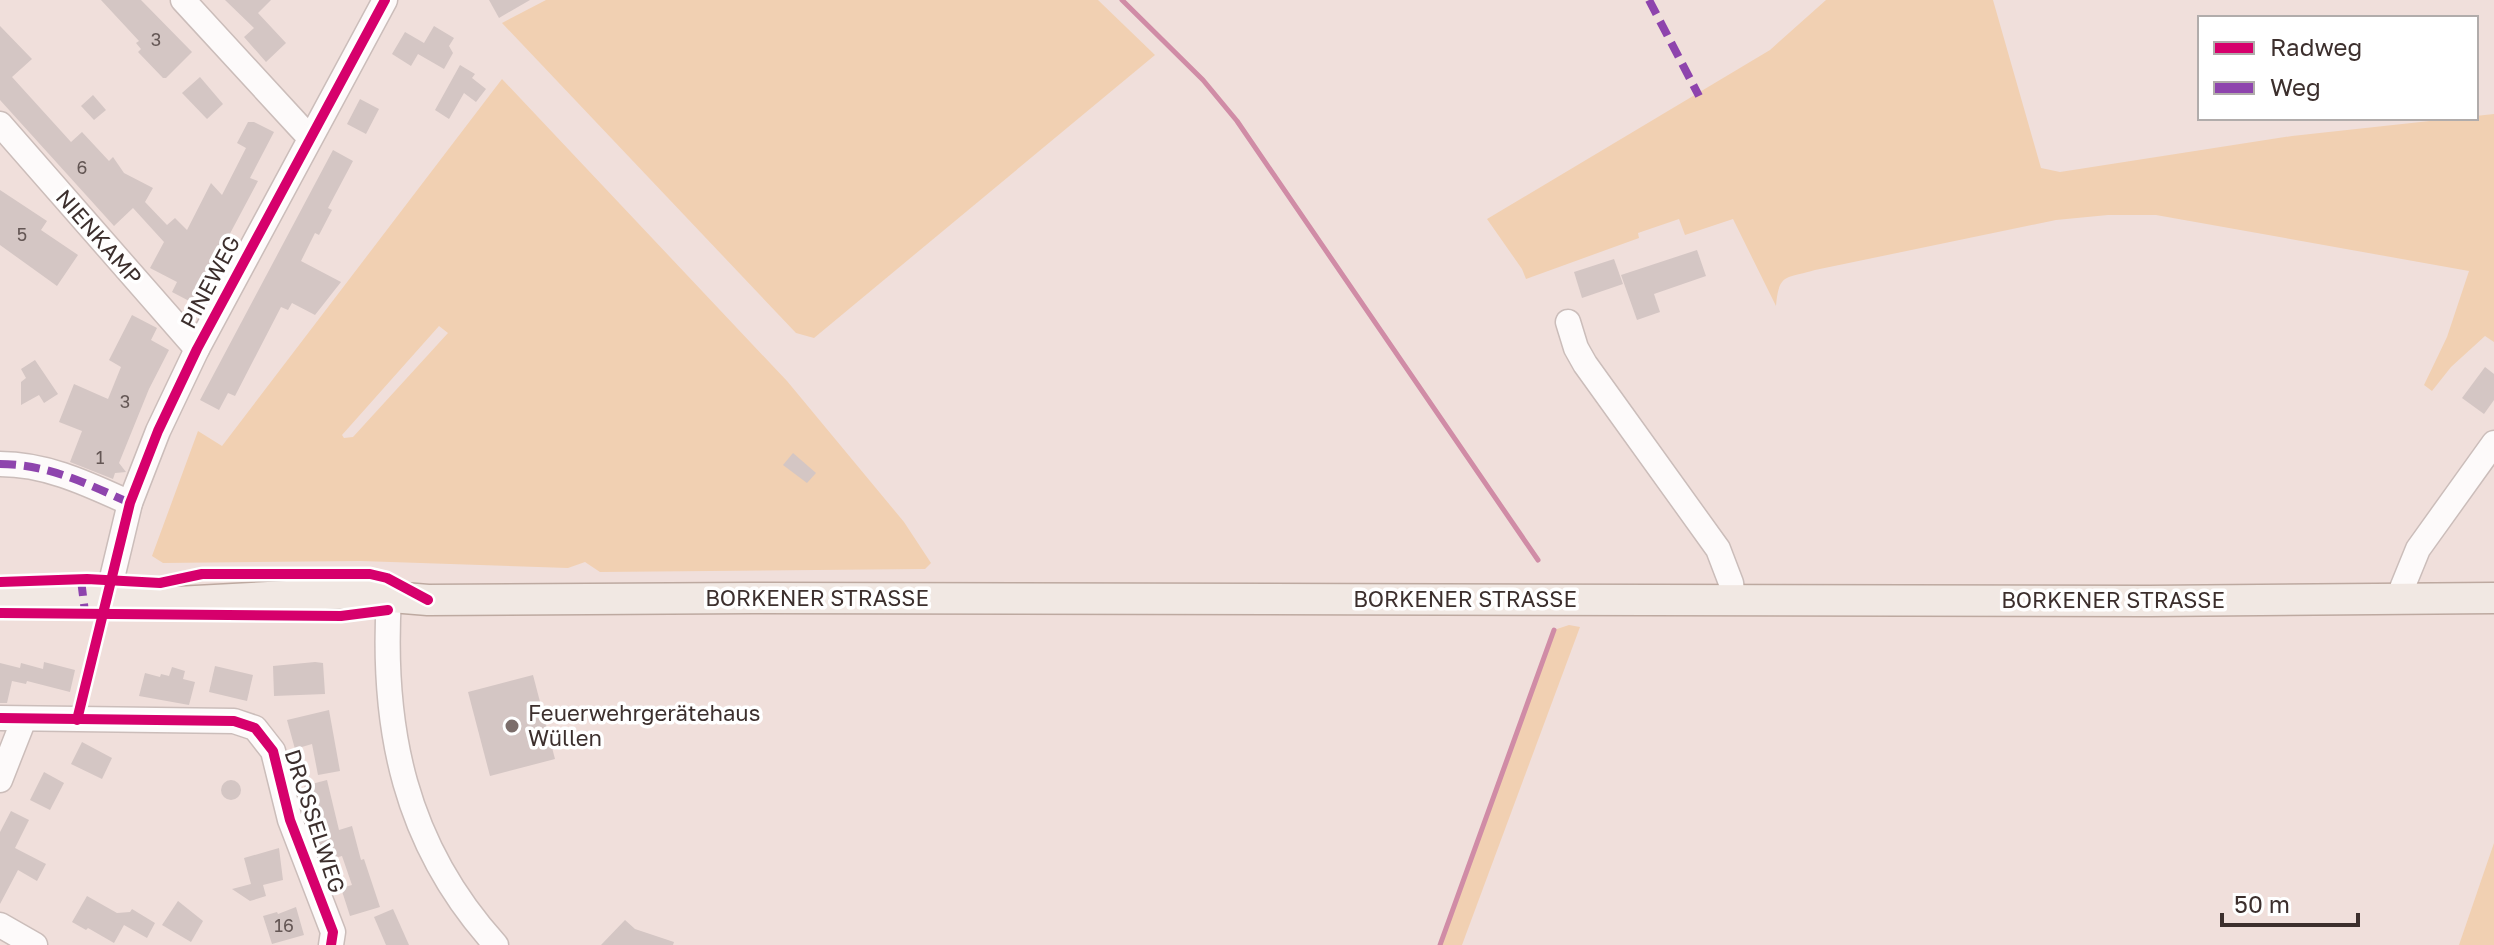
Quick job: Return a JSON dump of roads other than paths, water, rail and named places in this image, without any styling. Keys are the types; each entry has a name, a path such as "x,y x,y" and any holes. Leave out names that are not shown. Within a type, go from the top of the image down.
{"main road":[{"name":"BORKENER STRASSE","path":"0,599 177,602 343,593 435,600 2149,601 2494,598"}],"street":[{"path":"183,0 309,137"},
{"name":"PINEWEG","path":"107,599 130,503 158,431 197,349 385,0"},
{"name":"NIENKAMP","path":"0,124 197,349"},
{"path":"1568,322 1585,364 1718,549 1731,583 1733,599"},
{"path":"2398,598 2418,549 2494,443"},
{"path":"0,464 38,467 68,476 130,503"},
{"path":"389,597 391,721 407,788 434,857 487,942"},
{"name":"DROSSELWEG","path":"0,780 12,719 234,721 255,728 273,751 290,820 333,932 331,945"},
{"path":"0,925 35,945"}],"waterway":[{"path":"1122,0 1203,80 1237,121 1538,560"},
{"path":"1440,945 1554,630"}],"place":[{"name":"Feuerwehrgerätehaus Wüllen","path":"512,726"}]}
